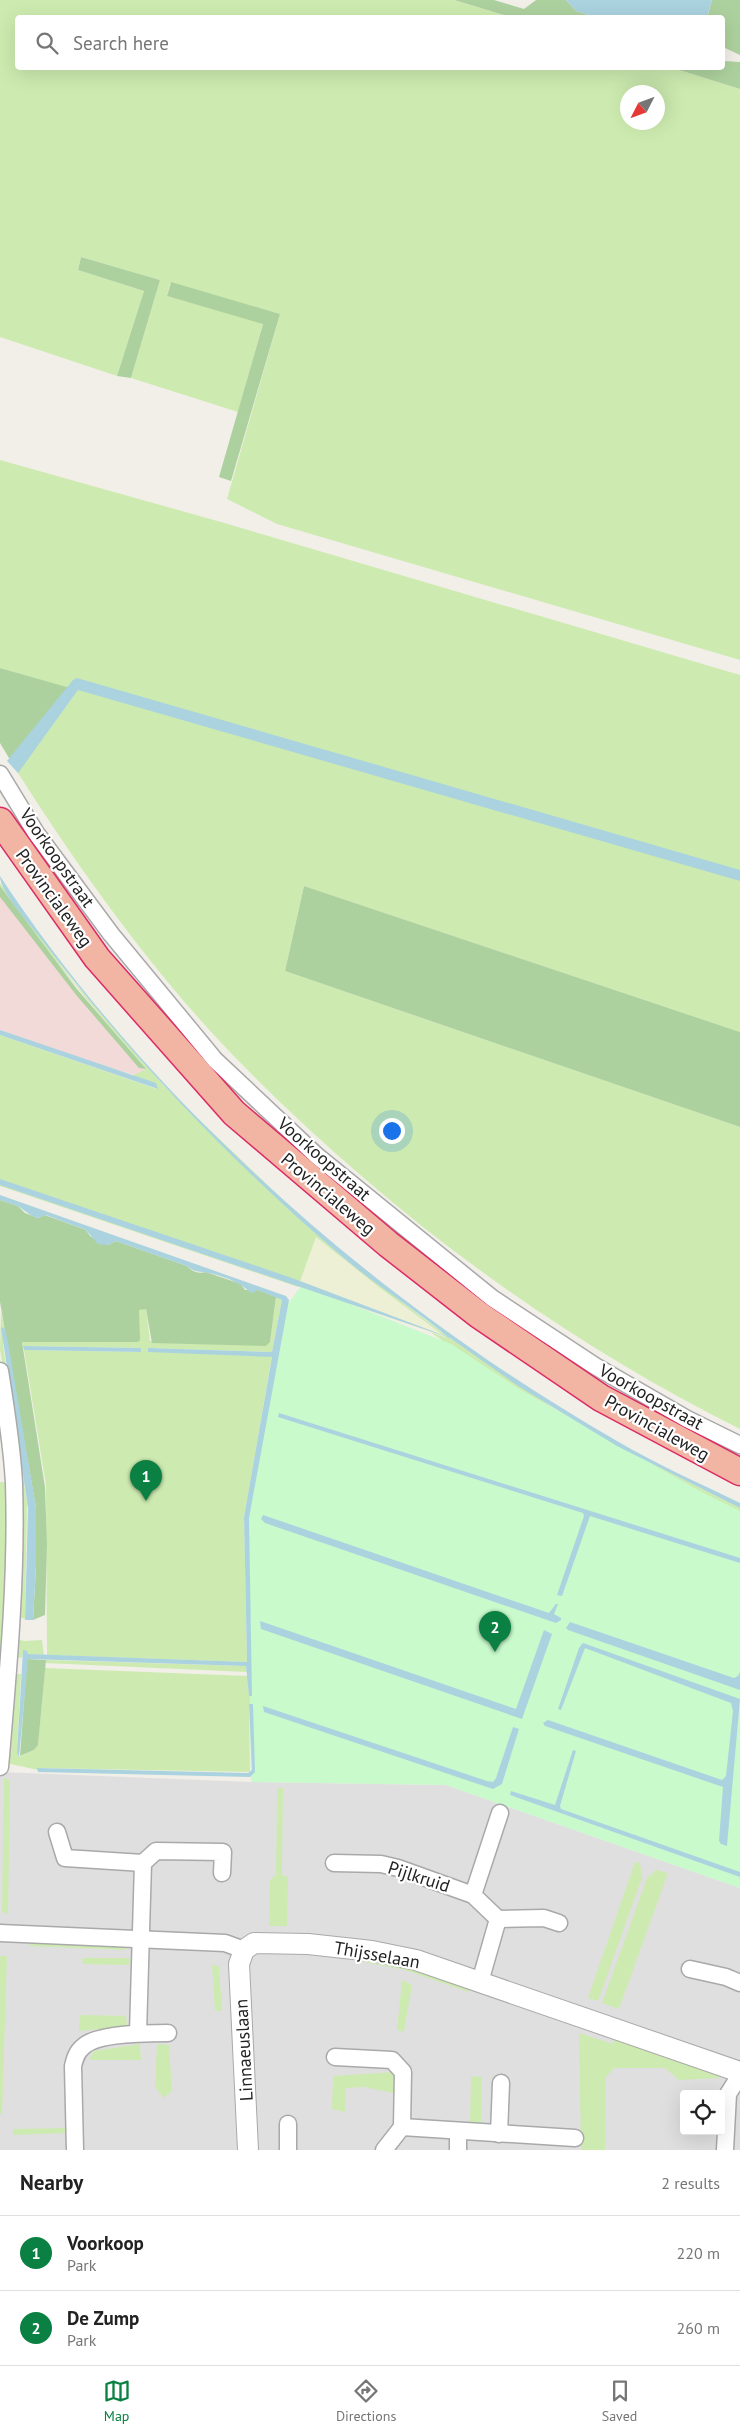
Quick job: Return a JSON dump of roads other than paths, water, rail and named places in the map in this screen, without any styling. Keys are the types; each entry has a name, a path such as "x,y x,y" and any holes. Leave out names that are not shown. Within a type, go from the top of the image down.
{"highway":[{"name":"Provincialeweg","path":"0,821 97,958 234,1113 388,1244 479,1315 601,1398 740,1472"}],"street":[{"name":"Voorkoopstraat","path":"0,774 36,833 106,926 215,1060 317,1156 492,1298 595,1366 687,1419 740,1445"},
{"path":"0,1370 10,1430 14,1484 11,1634 0,1767"},
{"name":"Pijlkruid","path":"473,1895 500,1813"},
{"path":"57,1832 60,1862 143,1863 156,1851 223,1852 222,1873"},
{"path":"138,2033 143,1863"},
{"name":"Pijlkruid","path":"334,1863 381,1864 473,1895 498,1920"},
{"path":"480,1982 498,1920 544,1918 559,1923"},
{"path":"0,1933 225,1943 244,1950"},
{"name":"Thijsselaan","path":"244,1950 254,1943 308,1944 372,1951 416,1960 740,2071"},
{"name":"Linnaeuslaan","path":"244,1950 239,1964 248,2150"},
{"path":"690,1969 726,1977 740,1983"},
{"path":"74,2150 73,2066 77,2053 85,2044 104,2038 138,2033 168,2033"},
{"path":"335,2057 392,2060 403,2072 402,2127 384,2150"},
{"path":"725,2150 728,2094 740,2071"},
{"path":"499,2134 501,2083"},
{"path":"288,2124 288,2150"},
{"path":"402,2127 575,2138"},
{"path":"458,2132 458,2150"}],"water":[{"path":"566,0 712,0 708,15 589,15 576,11"},
{"path":"77,678 740,870 740,881 78,690 18,773 7,761 73,680"},
{"path":"0,876 60,960 127,1041 199,1119 276,1193 358,1263 442,1328 529,1387 617,1441 740,1503 740,1508 617,1446 518,1386 450,1338 0,1185 0,1179 292,1278 448,1337 345,1259 264,1186 186,1109 113,1029 79,987 11,901 1,883"},
{"path":"0,1030 156,1083 158,1089 0,1035"},
{"path":"0,1195 286,1296 289,1300 249,1518 252,1696 249,1696 246,1666 28,1659 19,1757 17,1753 23,1650 27,1651 28,1654 247,1662 244,1517 272,1357 148,1352 148,1348 272,1352 282,1300 258,1290 252,1293 228,1279 195,1271 187,1266 116,1241 108,1245 98,1244 86,1230 46,1215 38,1218 32,1216 18,1206 0,1200"},
{"path":"1,1327 5,1329 8,1342 36,1508 36,1567 33,1620 25,1620 28,1508"},
{"path":"23,1346 141,1348 141,1352 24,1350"},
{"path":"279,1413 740,1558 740,1563 590,1516 562,1596 557,1595 584,1516 583,1513 278,1417"},
{"path":"263,1515 549,1613 558,1604 554,1614 561,1618 561,1620 556,1623 265,1523 261,1519"},
{"path":"260,1621 516,1709 544,1630 552,1634 522,1719 261,1629"},
{"path":"570,1622 734,1678 740,1672 740,1690 568,1630 566,1628"},
{"path":"583,1643 740,1699 727,1846 719,1841 723,1787 545,1726 543,1723 548,1720 722,1780 726,1776 733,1711 731,1703 585,1648 561,1710 558,1709 579,1648"},
{"path":"249,1704 253,1704 255,1772 250,1777 38,1772 37,1768 248,1773 252,1770"},
{"path":"263,1706 493,1782 513,1727 519,1729 502,1784 493,1789 264,1712"},
{"path":"573,1750 576,1751 560,1806 561,1809 740,1872 740,1877 510,1795 511,1791 555,1805"}],"place":[{"name":"Voorkoop","path":"146,1501"},
{"name":"De Zump","path":"495,1652"}]}
